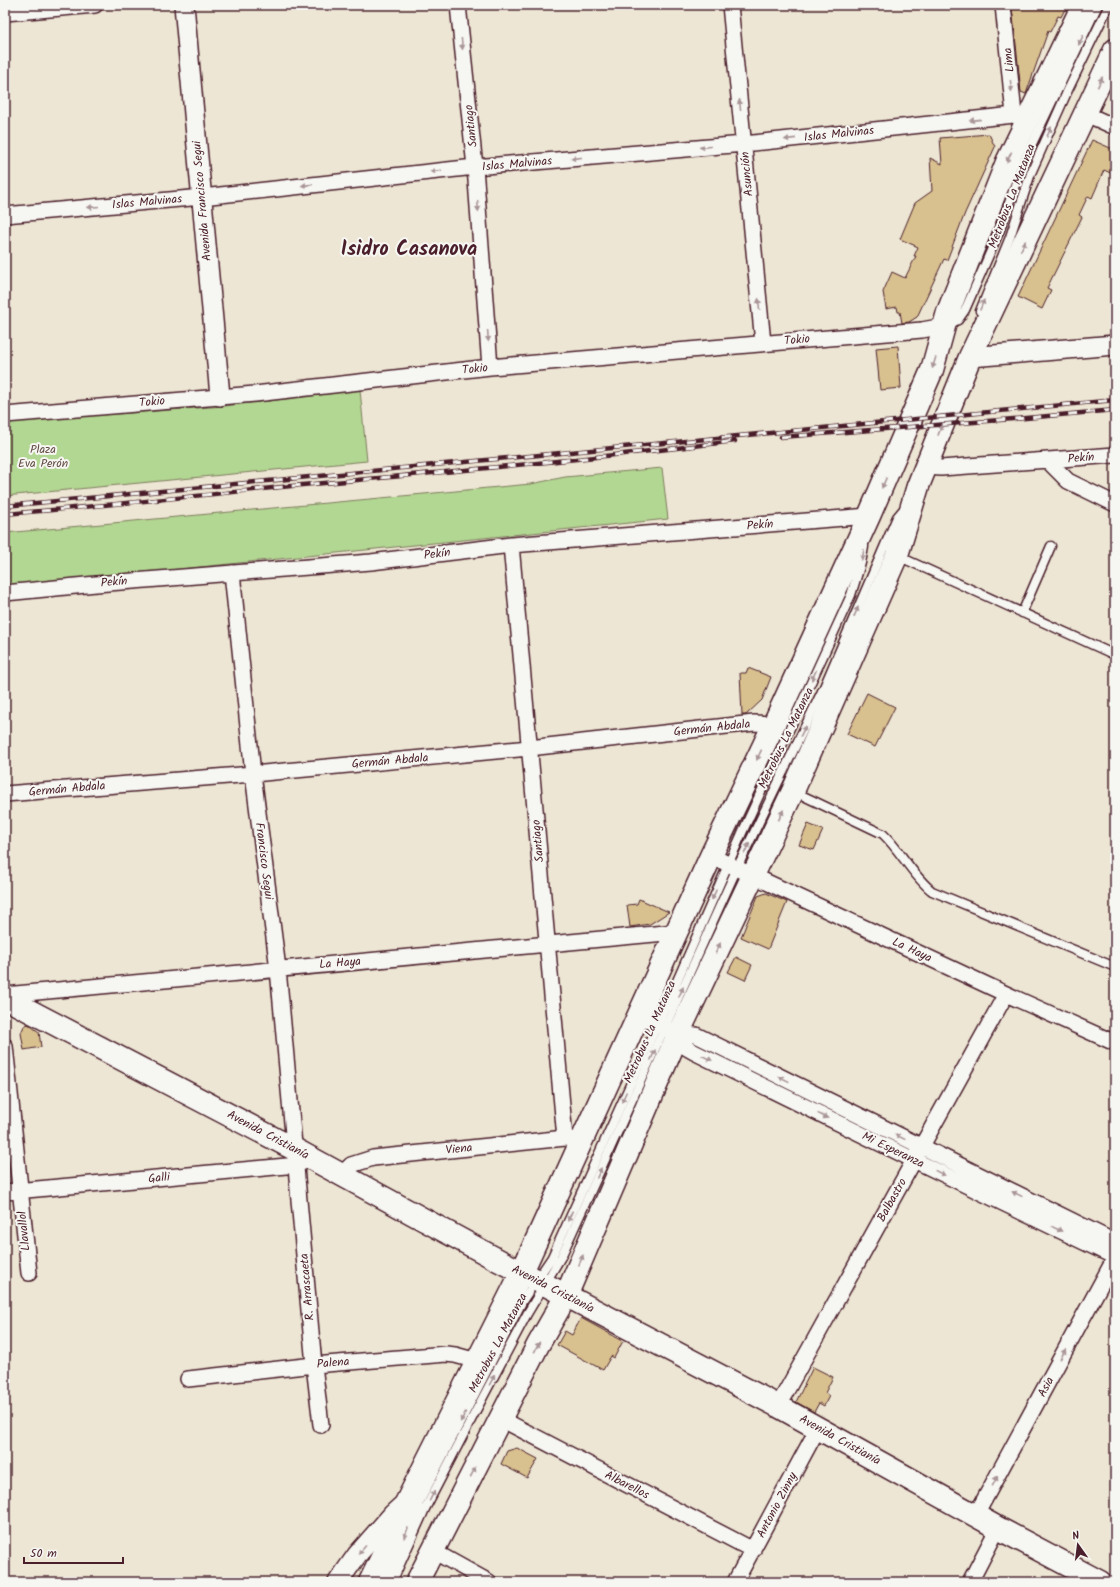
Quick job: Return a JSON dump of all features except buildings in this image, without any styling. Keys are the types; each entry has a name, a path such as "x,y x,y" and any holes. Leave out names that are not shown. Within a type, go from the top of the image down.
{"main road":[{"path":"418,1582 538,1345 566,1296 660,1025 732,866 774,724 869,516 932,370 944,326 954,297 1007,162 1020,119 1083,5"},
{"path":"370,1582 401,1518 407,1501 477,1361 534,1278 573,1140 660,1025 676,932 793,791 897,555 922,476 945,415 970,357 1115,50"},
{"name":"Avenida Cristianía","path":"5,998 301,1158 341,1175 566,1296 778,1406 998,1528 1100,1582"}],"street":[{"path":"5,13 95,5"},
{"name":"Avenida Francisco Segui","path":"184,5 220,396"},
{"name":"Santiago","path":"458,5 475,167 490,367"},
{"name":"Asunción","path":"730,5 762,343"},
{"name":"Lima","path":"1003,5 1020,119"},
{"path":"1086,114 1115,127"},
{"name":"Islas Malvinas","path":"5,215 202,197 475,167 1020,119"},
{"name":"Tokio","path":"5,415 220,396 490,367 922,330 944,326"},
{"path":"970,357 1115,345"},
{"name":"Pekín","path":"922,476 941,468 1115,455"},
{"path":"1048,461 1068,482 1115,504"},
{"name":"Pekín","path":"5,594 96,584 370,562 511,545 869,516"},
{"name":"Santiago","path":"511,545 548,945 573,1140"},
{"name":"Francisco Segui","path":"232,573 253,774 301,1158"},
{"name":"Germán Abdala","path":"5,794 253,774 529,748 754,723 774,724"},
{"name":"La Haya","path":"732,866 1006,994 1115,1043"},
{"name":"La Haya","path":"5,995 676,932"},
{"name":"Balbastro","path":"778,1406 1006,994"},
{"name":"Mi Esperanza","path":"660,1025 696,1035 1115,1242"},
{"name":"Mi Esperanza","path":"660,1025 687,1048 1115,1258"},
{"name":"Llavallol","path":"5,1046 12,1191 29,1273"},
{"name":"Viena","path":"341,1175 351,1165 373,1158 573,1140"},
{"name":"Galli","path":"12,1191 301,1158"},
{"name":"R. Arrascaeta","path":"301,1158 314,1365 321,1425"},
{"name":"Asia","path":"976,1515 1115,1258"},
{"name":"Palena","path":"188,1379 314,1365 446,1354 477,1361"},
{"name":"Albarellos","path":"501,1419 753,1550"},
{"name":"Antonio Zinny","path":"735,1582 818,1428"},
{"path":"338,1582 363,1549 393,1514 407,1501"},
{"path":"970,1582 998,1528"},
{"path":"426,1582 433,1551 489,1582"}],"lane":[{"name":"Metrobus La Matanza","path":"944,326 958,320 965,310 1000,230 1021,167 1098,5"},
{"name":"Metrobus La Matanza","path":"970,357 980,312 1010,237 1031,173 1068,90 1109,5"},
{"name":"Metrobus La Matanza","path":"732,866 824,687 897,517 922,476"},
{"name":"Metrobus La Matanza","path":"732,866 851,595 861,563 869,516"},
{"path":"1022,613 1051,546"},
{"path":"897,555 1115,655"},
{"path":"793,791 883,834 891,842 923,884 932,891 1115,967"},
{"name":"Metrobus La Matanza","path":"383,1582 422,1496 534,1278 561,1257 660,1025"},
{"name":"Metrobus La Matanza","path":"392,1582 428,1503 482,1398 534,1278"}],"green space":[{"name":"Plaza Eva Perón","path":"360,390 367,461 5,496 5,422 225,406"},
{"path":"662,468 668,519 5,587 5,533 531,484 565,477"}],"railway":[{"path":"5,506 1115,400"},
{"path":"781,437 1115,410"},
{"path":"5,514 519,465 735,441"}],"district":[{"name":"Isidro Casanova","path":"409,250"}]}
